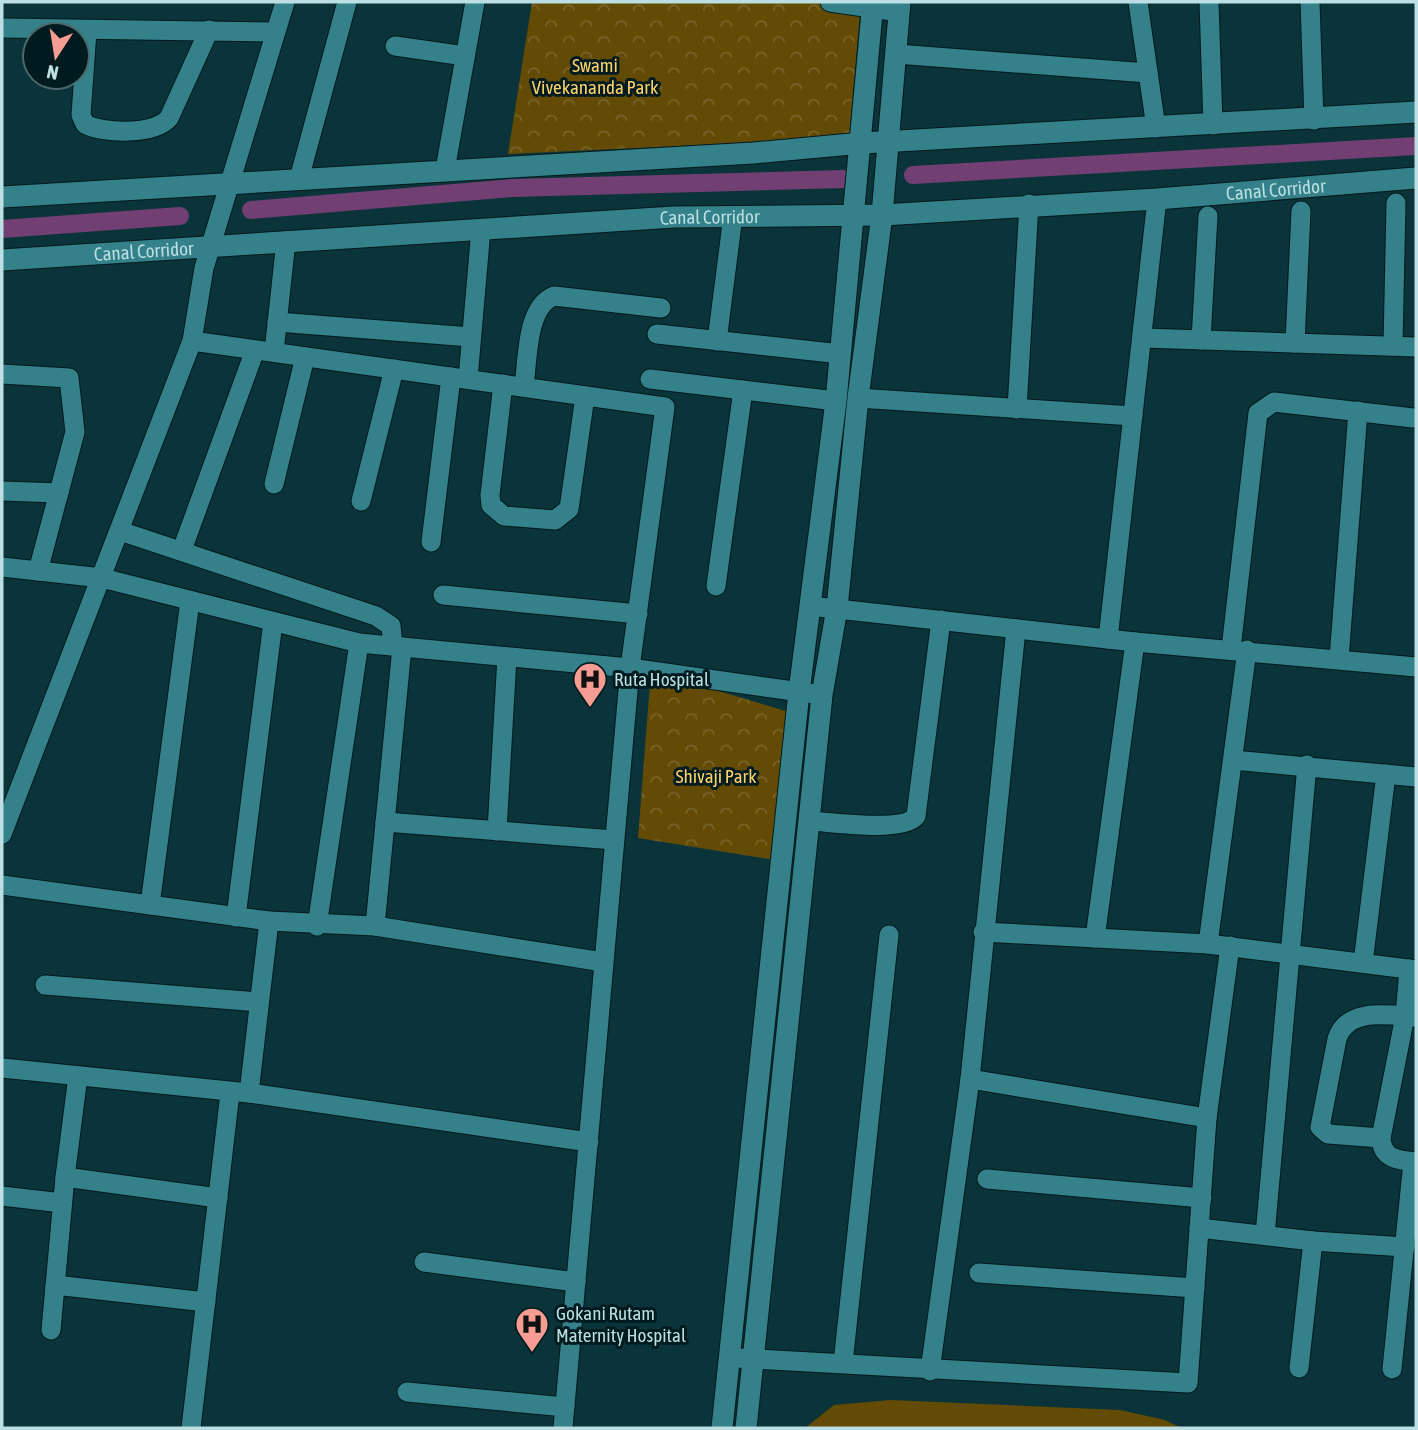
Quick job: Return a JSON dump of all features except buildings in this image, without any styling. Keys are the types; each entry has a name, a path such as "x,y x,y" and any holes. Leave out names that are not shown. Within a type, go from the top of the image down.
{"street":[{"path":"2,834 191,341 210,246 285,2"},
{"path":"299,178 347,2"},
{"path":"445,170 475,2"},
{"path":"746,1428 822,695 837,608 858,398 882,215 900,7 830,2"},
{"path":"1138,2 1156,128"},
{"path":"1209,2 1213,125"},
{"path":"1310,2 1314,120"},
{"path":"722,1428 799,692 841,354 873,5"},
{"path":"2,27 21,28"},
{"path":"83,91 81,115 85,124 94,129 145,129 164,124 209,30"},
{"path":"91,31 274,32"},
{"path":"395,46 465,56"},
{"path":"896,54 1148,73"},
{"path":"2,197 752,153 862,142 1314,120 1416,112"},
{"name":"Canal Corridor","path":"2,260 674,217 882,215 1029,204 1157,199 1416,178"},
{"path":"1108,639 1157,199"},
{"path":"1393,346 1396,203"},
{"path":"1017,409 1029,204"},
{"path":"1295,343 1301,211"},
{"path":"717,341 733,216"},
{"path":"1201,340 1208,216"},
{"path":"431,542 459,378 471,337 481,229"},
{"path":"182,550 277,322 286,241"},
{"path":"524,386 535,317 545,299 554,296 660,308"},
{"path":"277,322 471,337"},
{"path":"657,334 841,354"},
{"path":"1143,338 1416,347"},
{"path":"191,341 665,407 630,668 563,1428"},
{"path":"274,484 305,357"},
{"path":"361,501 394,369"},
{"path":"2,374 69,378 75,432 38,571"},
{"path":"650,379 836,401"},
{"path":"503,384 490,495 491,505 504,516 555,520 569,509 585,396"},
{"path":"716,586 743,390"},
{"path":"858,398 1133,416"},
{"path":"1208,944 1233,760 1258,412 1274,402 1413,418"},
{"path":"1339,659 1358,411"},
{"path":"2,491 59,493"},
{"path":"120,531 376,616 391,626 398,647 375,926"},
{"path":"2,566 102,578 359,643 630,668 822,695"},
{"path":"443,595 638,614"},
{"path":"150,905 190,601"},
{"path":"810,606 1135,642 1416,667"},
{"path":"810,821 896,826 912,822 916,816 940,620"},
{"path":"236,917 273,622"},
{"path":"930,1371 970,1079 1016,629"},
{"path":"1095,938 1135,642"},
{"path":"317,926 359,643"},
{"path":"497,831 507,657"},
{"path":"1233,760 1416,777"},
{"path":"1265,1235 1307,765"},
{"path":"1363,963 1386,774"},
{"path":"385,822 614,840"},
{"path":"2,886 269,921 317,926 375,926 603,962"},
{"path":"191,1428 218,1198 259,1002 269,921"},
{"path":"983,932 1208,944 1413,969 1411,1016 1381,1138 1384,1153 1395,1159 1415,1162 1392,1369"},
{"path":"843,1363 889,935"},
{"path":"729,1358 1188,1383 1208,1118 1230,946"},
{"path":"45,985 259,1002"},
{"path":"1381,1138 1328,1135 1322,1132 1321,1121 1340,1028 1356,1017 1411,1016"},
{"path":"2,1068 240,1093 589,1142"},
{"path":"51,1330 62,1203 78,1076"},
{"path":"970,1079 1208,1118"},
{"path":"65,1177 218,1198"},
{"path":"987,1179 1202,1198"},
{"path":"2,1196 62,1203"},
{"path":"1199,1228 1313,1241 1405,1247"},
{"path":"1299,1368 1313,1241"},
{"path":"424,1262 576,1282"},
{"path":"979,1273 1195,1289"},
{"path":"55,1285 206,1302"},
{"path":"407,1392 565,1407"}],"green space":[{"name":"Swami Vivekananda Park","path":"532,2 861,2 849,138 508,154"},
{"name":"Shivaji Park","path":"651,671 796,714 781,861 638,838"},
{"path":"891,1400 1120,1410 1165,1420 1181,1428 805,1428 834,1405"}],"waterway":[{"path":"913,175 1416,146"},
{"path":"251,210 512,188 843,179"},
{"path":"2,229 180,216"}],"place":[{"name":"Ruta Hospital","path":"590,709"},
{"name":"Gokani Rutam Maternity Hospital","path":"532,1354"}]}
